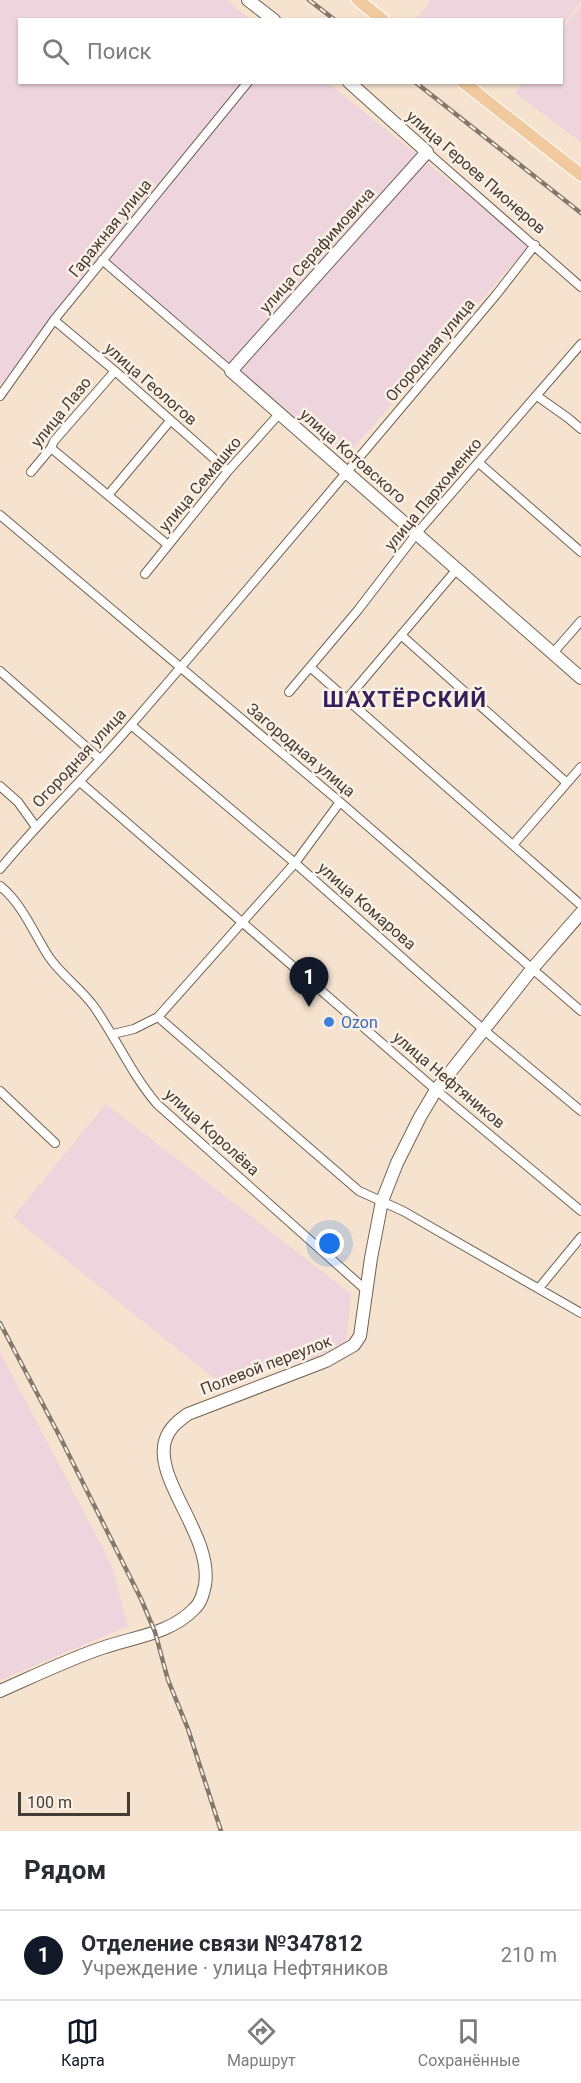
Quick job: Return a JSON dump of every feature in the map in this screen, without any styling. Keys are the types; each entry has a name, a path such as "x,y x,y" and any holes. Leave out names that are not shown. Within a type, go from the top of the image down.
{"main road":[{"path":"358,0 380,18"},
{"path":"466,84 581,175"}],"street":[{"path":"248,0 271,18"},
{"name":"Гаражная улица","path":"0,396 54,320 246,84"},
{"name":"улица Героев Пионеров","path":"351,84 581,287"},
{"name":"улица Серафимовича","path":"231,371 427,152"},
{"name":"Огородная улица","path":"0,869 36,826 80,782 131,725 346,474 535,245"},
{"name":"улица Котовского","path":"102,261 581,678"},
{"name":"улица Геологов","path":"54,320 228,471"},
{"name":"улица Пархоменко","path":"289,692 358,610 417,533 581,344"},
{"name":"улица Лазо","path":"31,472 54,441 115,371"},
{"path":"537,396 581,429"},
{"name":"улица Семашко","path":"145,574 228,471 279,414"},
{"path":"109,494 170,421"},
{"path":"51,448 168,545"},
{"path":"479,463 581,552"},
{"name":"Загородная улица","path":"0,515 340,802 581,1011"},
{"path":"347,699 458,569"},
{"path":"553,653 581,621"},
{"path":"401,635 567,783"},
{"path":"310,667 581,905"},
{"path":"0,670 100,759"},
{"name":"улица Комарова","path":"131,725 295,863 484,1030 581,1111"},
{"path":"513,846 581,767"},
{"name":"улица Нефтяников","path":"80,782 436,1090 581,1211"},
{"path":"0,786 18,802 36,826"},
{"path":"113,1034 134,1029 158,1017 295,863 340,802"},
{"name":"улица Королёва","path":"0,886 13,899 51,959 93,1005 113,1034 141,1083 157,1104 367,1292"},
{"name":"Полевой переулок","path":"0,1690 101,1648 155,1632 178,1622 196,1607 203,1596 206,1580 205,1567 197,1536 176,1491 164,1457 165,1443 170,1430 188,1414 204,1406 326,1361 354,1345 360,1336 382,1201 407,1141 436,1090 532,969 581,913"},
{"path":"158,1017 352,1185 581,1313"},
{"path":"0,1091 55,1143"},
{"path":"539,1288 581,1237"}],"shaded area":[{"path":"0,0 226,0 249,18 18,18 18,84 329,84 529,245 345,458 109,261 54,320 0,385"},
{"path":"431,0 581,0 563,27 563,18 417,18"},
{"path":"581,5 581,142 515,93 522,84 563,84 563,30"},
{"path":"106,1104 351,1294 346,1342 312,1359 216,1380 13,1217"},
{"path":"0,1352 111,1564 128,1626 0,1680"}],"railway":[{"path":"309,0 332,18"},
{"path":"418,84 581,213"},
{"path":"0,1323 141,1599 155,1632 168,1680 188,1729 221,1831"}],"place":[{"name":"Отделение связи №347812","path":"309,1007"},
{"name":"Ozon","path":"329,1022"}],"district":[{"name":"ШАХТЁРСКИЙ","path":"405,699"}]}
